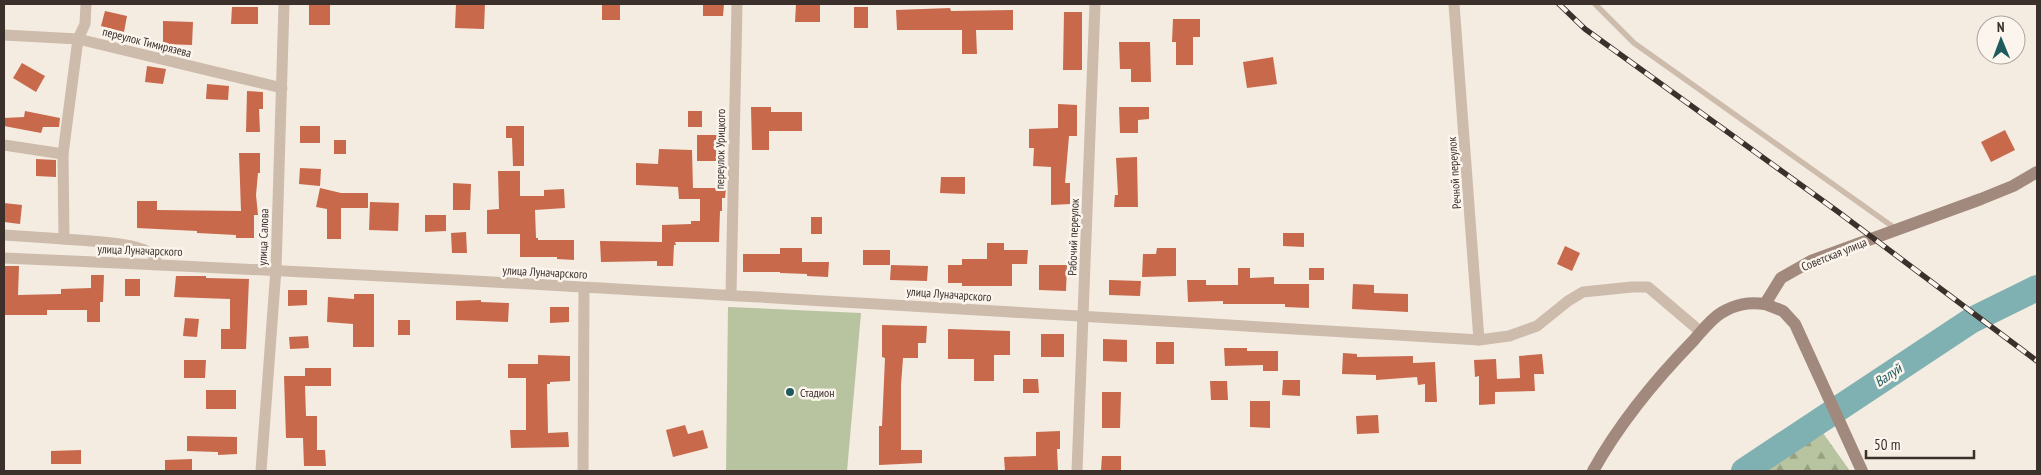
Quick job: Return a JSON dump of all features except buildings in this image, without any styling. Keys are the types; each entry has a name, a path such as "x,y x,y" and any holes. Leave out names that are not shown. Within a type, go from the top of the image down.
{"main road":[{"name":"Советская улица","path":"1765,304 1781,278 1811,261 1981,199 2013,186 2037,172"},
{"path":"1593,471 1614,437 1672,363 1719,314 1748,302 1765,304 1783,311 1795,324 1862,471"}],"street":[{"path":"64,239 63,154 78,39 85,24 86,4"},
{"name":"улица Салова","path":"261,471 276,269 284,4"},
{"name":"переулок Урицкого","path":"731,294 737,4"},
{"name":"Рабочий переулок","path":"1077,471 1094,4"},
{"name":"Речной переулок","path":"1454,4 1479,340"},
{"name":"переулок Тимирязева","path":"4,35 78,39 282,88"},
{"path":"4,145 63,154"},
{"path":"4,235 106,242 134,248 152,255 158,264"},
{"name":"улица Луначарского","path":"4,258 276,269 584,288 731,294 1479,340 1510,336 1537,326 1568,300 1583,292 1632,287 1648,288 1701,332"},
{"path":"583,471 584,288"}],"lane":[{"path":"1595,4 1634,43 1898,230"}],"green space":[{"name":"Стадион","path":"728,307 861,313 847,471 726,471"},
{"path":"1813,419 1850,471 1728,471 1743,465"}],"waterway":[{"name":"Валуй","path":"1744,471 1972,320 2037,288"}],"railway":[{"path":"1559,4 1585,29 1837,211 2037,361"}],"place":[{"name":"Стадион","path":"790,392"}]}
